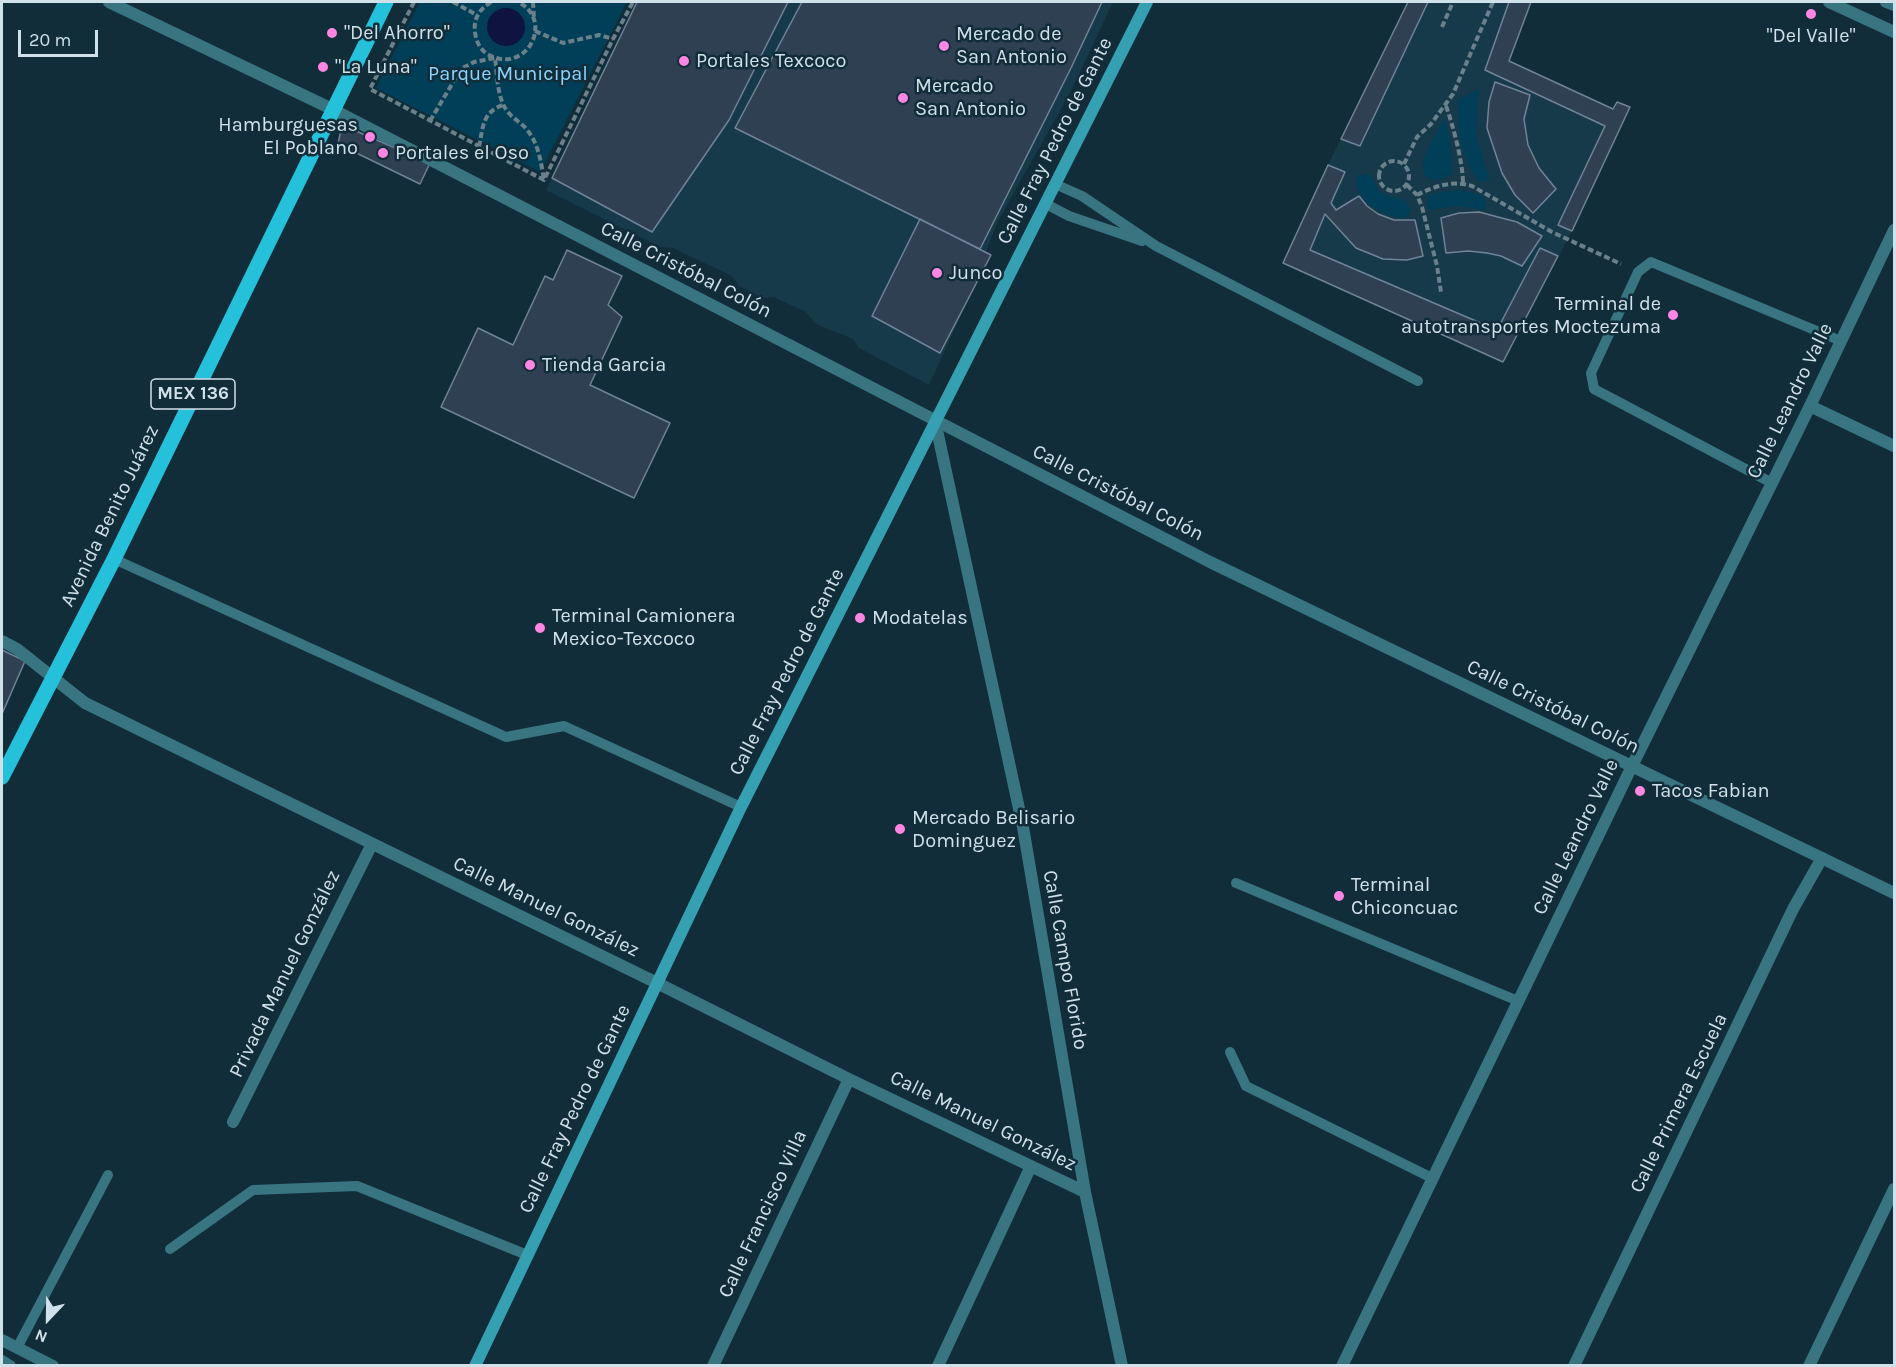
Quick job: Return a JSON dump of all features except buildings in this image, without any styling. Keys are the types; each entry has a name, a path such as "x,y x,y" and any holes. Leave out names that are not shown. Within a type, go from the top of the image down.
{"main road":[{"name":"MEX 136","path":"332,109 386,2"},
{"name":"Calle Fray Pedro de Gante","path":"475,1365 741,807 1147,2"},
{"name":"Avenida Benito Juárez","path":"2,777 114,559 332,109"}],"street":[{"name":"Calle Cristóbal Colón","path":"109,2 332,109 1210,562 1894,893"},
{"path":"1829,2 1894,32"},
{"path":"1886,2 1894,5"},
{"name":"Calle Leandro Valle","path":"1342,1365 1894,230"},
{"path":"1810,406 1894,446"},
{"name":"Calle Campo Florido","path":"935,421 1023,827 1085,1192 1122,1365"},
{"name":"Calle Manuel González","path":"2,641 17,649 85,703 849,1079 1085,1192"},
{"name":"Privada Manuel González","path":"233,1122 372,844"},
{"name":"Calle Primera Escuela","path":"1574,1365 1793,909 1822,858"},
{"name":"Calle Francisco Villa","path":"713,1365 849,1079"},
{"path":"938,1365 1031,1166"},
{"path":"1809,1365 1894,1189"},
{"path":"2,1340 53,1365"},
{"path":"2,1361 10,1365"}],"lane":[{"path":"1055,184 1082,196 1156,246 1418,381"},
{"path":"1046,204 1070,216 1156,246"},
{"path":"1772,483 1594,389 1590,373 1638,272 1651,262 1841,341"},
{"path":"114,559 506,737 564,726 741,807"},
{"path":"1236,883 1518,1001"},
{"path":"1230,1052 1246,1086 1432,1178"},
{"path":"16,1348 108,1175"},
{"path":"170,1249 253,1190 357,1186 527,1255"}],"path":[{"path":"414,2 370,89 544,180"},
{"path":"453,2 477,15"},
{"path":"491,2 477,15 474,25 479,45 495,58"},
{"path":"518,2 530,12 535,21"},
{"path":"430,121 461,69 474,62 495,58 512,59 528,49 536,31 533,2"},
{"path":"544,180 633,2"},
{"path":"1442,27 1453,2"},
{"path":"1404,164 1417,137 1446,105 1463,75 1493,2"},
{"path":"536,31 563,43 599,35 613,39"},
{"path":"495,58 503,105 515,121 528,130 539,153 544,180"},
{"path":"479,147 484,121 494,108 503,105"},
{"path":"1446,105 1452,120 1463,183"},
{"path":"1393,160 1404,164 1410,174 1407,185 1396,191 1384,188 1379,177 1382,166 1393,160"},
{"path":"1418,195 1432,187 1463,183 1486,192 1551,232 1638,272"},
{"path":"1407,185 1418,195 1437,266 1441,292"}],"shaded area":[{"path":"643,2 1113,2 1072,89 996,225 972,291 929,385 859,348 853,339 816,324 806,312 774,297 763,298 739,286 732,276 673,248 660,247 546,190"},
{"path":"1408,2 1531,2 1509,61 1612,109 1617,102 1630,107 1572,231 1503,362 1283,263"},
{"path":"506,8 520,13 525,27 520,41 506,46 492,41 487,27 492,13"}],"green space":[{"name":"Parque Municipal","path":"420,2 627,2 540,172 376,88"},
{"path":"1479,88 1476,136 1490,180 1479,182 1461,143 1458,100"},
{"path":"1444,117 1450,138 1452,173 1442,179 1434,180 1425,174 1424,159"},
{"path":"1369,174 1384,194 1405,200 1411,210 1406,218 1379,211 1358,192 1356,183 1358,175"},
{"path":"1462,190 1482,196 1486,203 1485,210 1458,206 1429,210 1427,196"}],"place":[{"name":"\"Del Valle\"","path":"1811,14"},
{"name":"\"Del Ahorro\"","path":"332,33"},
{"name":"Mercado de San Antonio","path":"944,46"},
{"name":"Portales Texcoco","path":"684,61"},
{"name":"\"La Luna\"","path":"323,67"},
{"name":"Mercado San Antonio","path":"903,98"},
{"name":"Hamburguesas El Poblano","path":"370,137"},
{"name":"Portales el Oso","path":"383,153"},
{"name":"Junco","path":"937,273"},
{"name":"Terminal de autotransportes Moctezuma","path":"1673,315"},
{"name":"Tienda Garcia","path":"530,365"},
{"name":"Modatelas","path":"860,618"},
{"name":"Terminal Camionera Mexico-Texcoco","path":"540,628"},
{"name":"Tacos Fabian","path":"1640,791"},
{"name":"Mercado Belisario Dominguez","path":"900,829"},
{"name":"Terminal Chiconcuac","path":"1339,896"}]}
